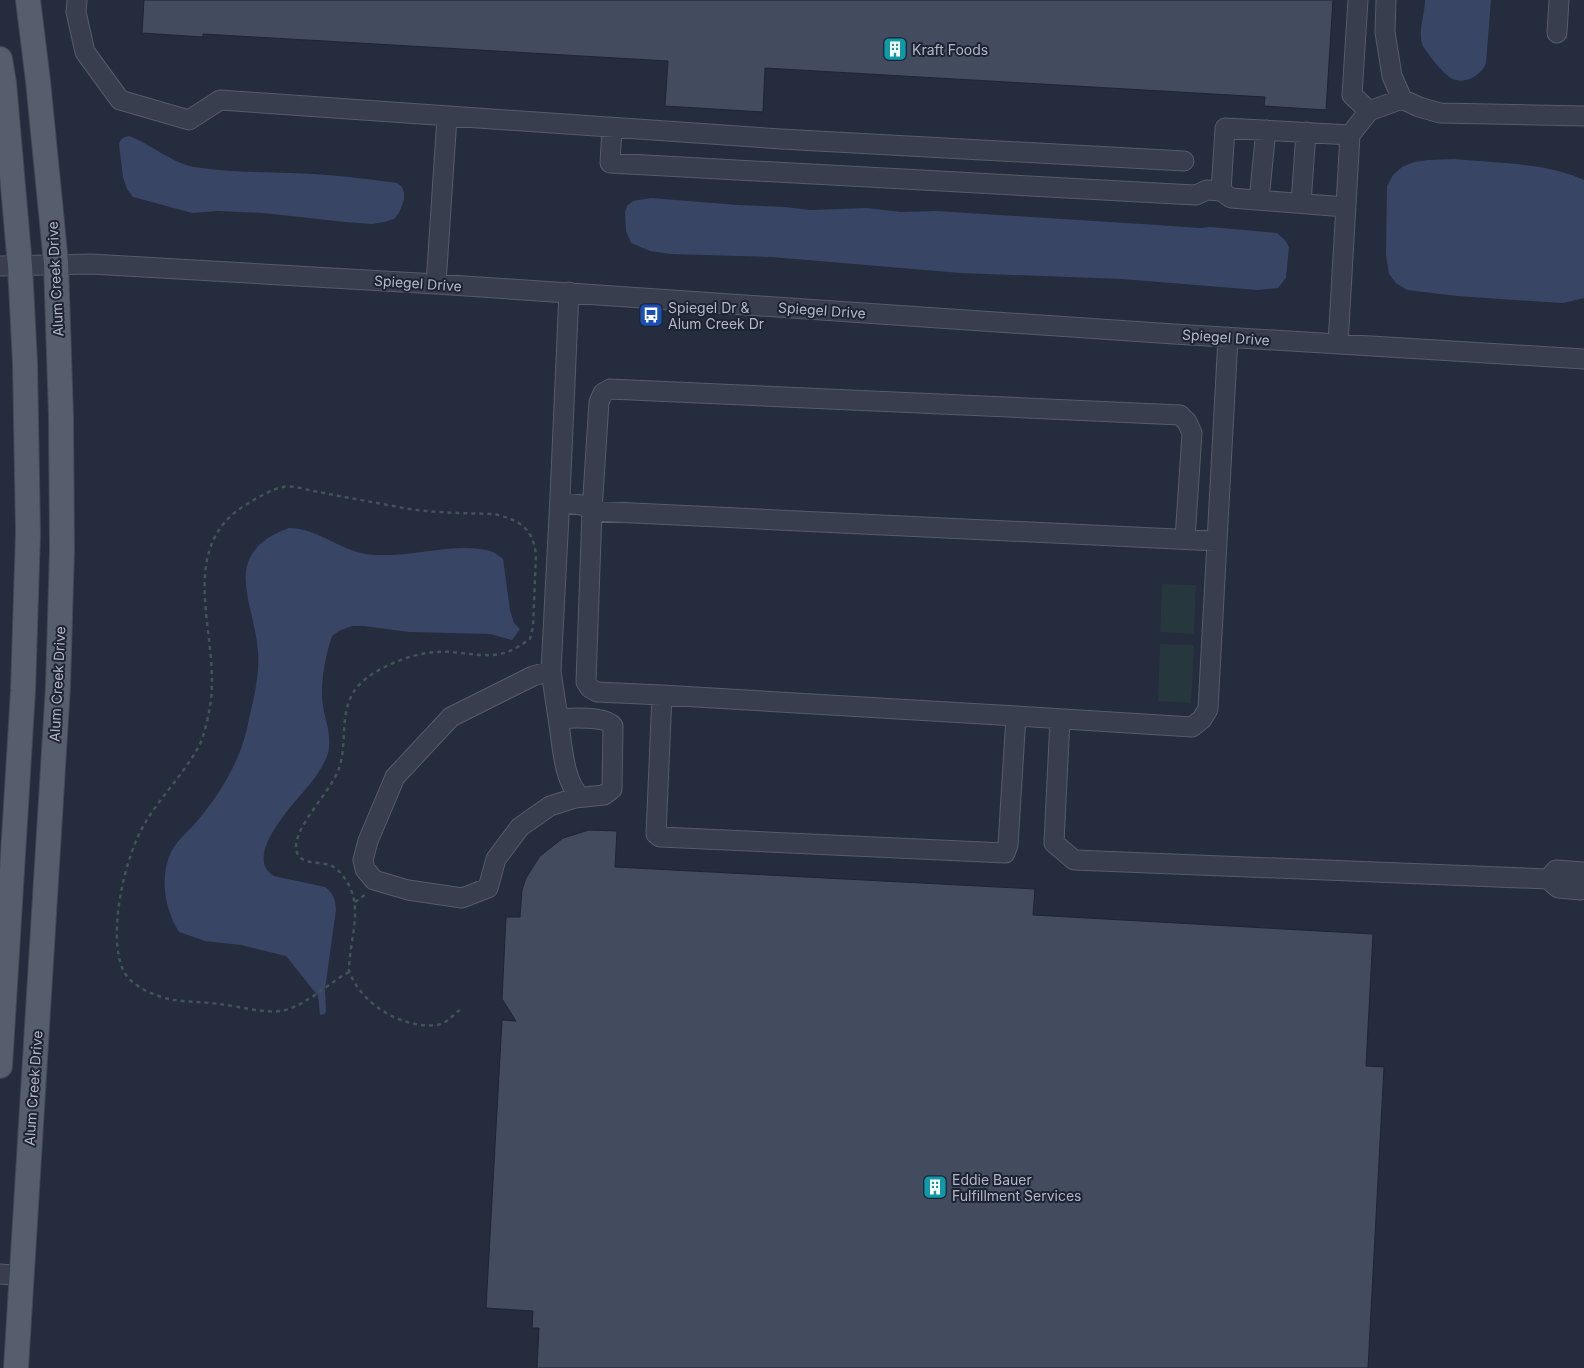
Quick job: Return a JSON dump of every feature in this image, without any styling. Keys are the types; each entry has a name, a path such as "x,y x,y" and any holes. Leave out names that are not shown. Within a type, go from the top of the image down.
{"main road":[{"name":"Alum Creek Drive","path":"16,1368 11,1275 60,640 62,416 56,263 28,0"},
{"path":"0,59 4,83 10,266 25,364 27,462 23,691 0,1066"}],"street":[{"path":"77,0 76,12 85,52 120,100 189,120 220,100 780,139 1184,161"},
{"path":"1358,0 1352,96 1369,111"},
{"path":"1386,0 1384,32 1392,76 1402,99 1419,107 1440,113 1584,116"},
{"path":"1557,33 1560,0"},
{"path":"1338,344 1350,135 1369,111 1402,99"},
{"path":"436,284 446,117"},
{"path":"612,128 610,163 1196,195 1207,190 1259,200 1345,207"},
{"path":"1226,195 1225,128 1350,135"},
{"path":"1259,200 1266,130"},
{"path":"1301,204 1306,132"},
{"name":"Spiegel Drive","path":"10,266 56,263 101,264 569,292 1584,359"},
{"path":"569,292 551,671 569,781 581,797"},
{"path":"1185,539 1192,433 1187,422 1180,415 610,388 603,393 599,402 592,511 586,682 590,688 597,692 1192,727 1202,720 1208,709 1228,337"},
{"path":"560,496 565,503 582,505 592,511 1217,541"},
{"path":"551,671 533,676 451,717 395,777 368,841 363,860 366,869 374,880 408,890 462,898 488,888 496,859 520,826 550,806 581,797 604,795 612,789 613,726 610,721 602,719 558,718"},
{"path":"662,695 656,834 660,837 1005,854 1008,845 1016,716"},
{"path":"1060,719 1054,843 1074,860 1548,879 1558,888 1581,890 1584,888"},
{"path":"1548,879 1556,870 1584,872"}],"path":[{"path":"350,972 290,1009 272,1012 220,1004 173,1000 153,994 136,984 124,972 117,932 119,899 137,840 144,824 201,743 207,723 213,674 204,580 210,547 217,532 235,512 248,503 283,486 418,510 494,514 506,517 526,528 534,544 536,554 532,634 530,639 512,650"}],"shaded area":[{"path":"1162,584 1196,585 1194,634 1160,632"},
{"path":"1160,644 1194,645 1191,703 1158,701"}],"water":[{"path":"1425,0 1491,0 1486,63 1477,75 1461,81 1451,78 1425,50 1421,41 1421,29"},
{"path":"129,136 185,165 230,171 330,175 397,183 402,187 404,200 399,213 394,219 372,224 263,213 218,211 192,213 133,197 127,189 123,177 119,145 122,139"},
{"path":"1455,159 1539,167 1570,174 1584,180 1584,298 1563,303 1457,296 1407,290 1396,283 1389,274 1386,255 1387,186 1393,175 1402,167 1414,162"},
{"path":"651,198 810,210 867,208 901,212 937,211 1200,228 1210,227 1277,233 1285,240 1289,247 1286,278 1278,288 1258,290 1121,279 960,273 771,257 670,254 650,251 631,243 626,231 625,212 627,206 633,201"},
{"path":"289,528 317,534 352,550 369,555 396,555 465,548 494,552 503,559 510,610 514,623 520,629 512,640 490,634 409,632 364,626 352,626 332,636 324,666 322,683 323,705 329,737 328,753 314,778 274,829 267,843 264,856 265,867 274,876 325,887 334,897 336,910 325,989 326,1011 325,1014 320,1015 318,996 286,956 241,945 205,941 179,932 170,913 165,893 165,872 171,852 214,799 228,777 244,740 257,681 258,662 256,634 246,581 247,565 254,551 267,539"}],"building":[{"name":"Kraft Foods","path":"144,0 1333,0 1326,110 1264,106 1265,97 765,68 763,112 665,106 668,61 203,34 203,37 142,33"},
{"name":"Eddie Bauer Fulfillment Services","path":"589,830 617,831 615,867 1035,889 1033,915 1373,934 1366,1066 1384,1067 1368,1368 537,1368 539,1328 532,1328 533,1311 486,1308 502,1020 516,1021 502,999 506,917 520,917 522,890 526,878 540,856 563,838"}],"place":[{"name":"Kraft Foods","path":"895,49"},
{"name":"Spiegel Dr & Alum Creek Dr","path":"651,315"},
{"name":"Eddie Bauer Fulfillment Services","path":"935,1187"}]}
